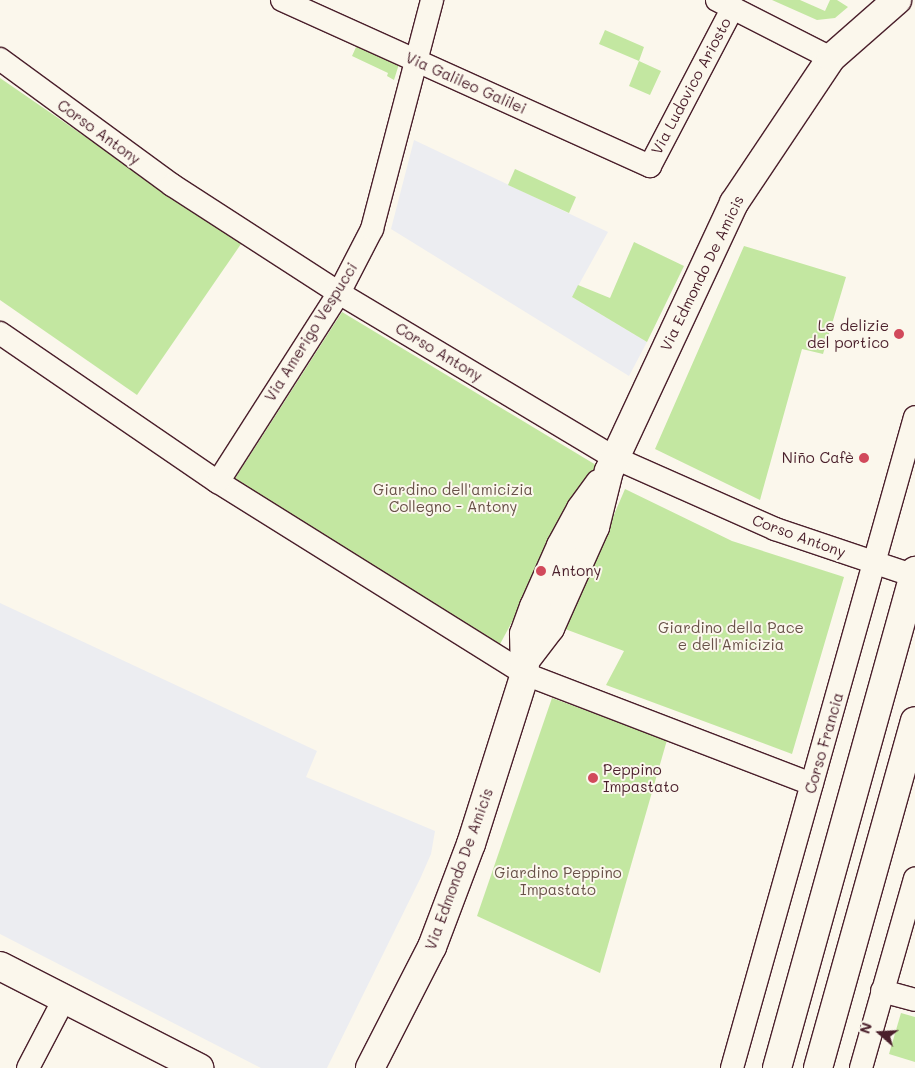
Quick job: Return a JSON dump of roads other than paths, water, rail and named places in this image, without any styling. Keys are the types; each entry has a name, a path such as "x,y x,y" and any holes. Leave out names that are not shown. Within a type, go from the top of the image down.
{"street":[{"name":"Via Galileo Galilei","path":"282,0 650,166"},
{"name":"Via Amerigo Vespucci","path":"218,482 339,292 372,228 432,0"},
{"name":"Via Edmondo De Amicis","path":"370,1068 432,947 471,844 525,668 550,628 580,563 595,527 612,464 734,203 831,58 897,0"},
{"path":"725,4 831,58"},
{"name":"Via Ludovico Ariosto","path":"650,166 725,4"},
{"name":"Corso Antony","path":"0,59 172,185 612,464 775,529 874,564 915,574"},
{"path":"0,333 218,482 525,668 812,784"},
{"name":"Corso Francia","path":"732,1068 915,417"},
{"path":"776,1068 915,574"},
{"path":"818,1068 915,721"},
{"path":"861,1068 915,879"},
{"path":"0,966 199,1068"},
{"path":"882,991 915,1000"},
{"path":"28,1068 64,999"}],"place":[{"name":"Le delizie del portico","path":"899,334"},
{"name":"Niño Cafè","path":"864,458"},
{"name":"Antony","path":"541,571"},
{"name":"Peppino Impastato","path":"593,778"}],"park label":[{"name":"Giardino dell'amicizia Collegno - Antony","path":"453,498"},
{"name":"Giardino della Pace e dell'Amicizia","path":"731,636"},
{"name":"Giardino Peppino Impastato","path":"558,880"}]}
